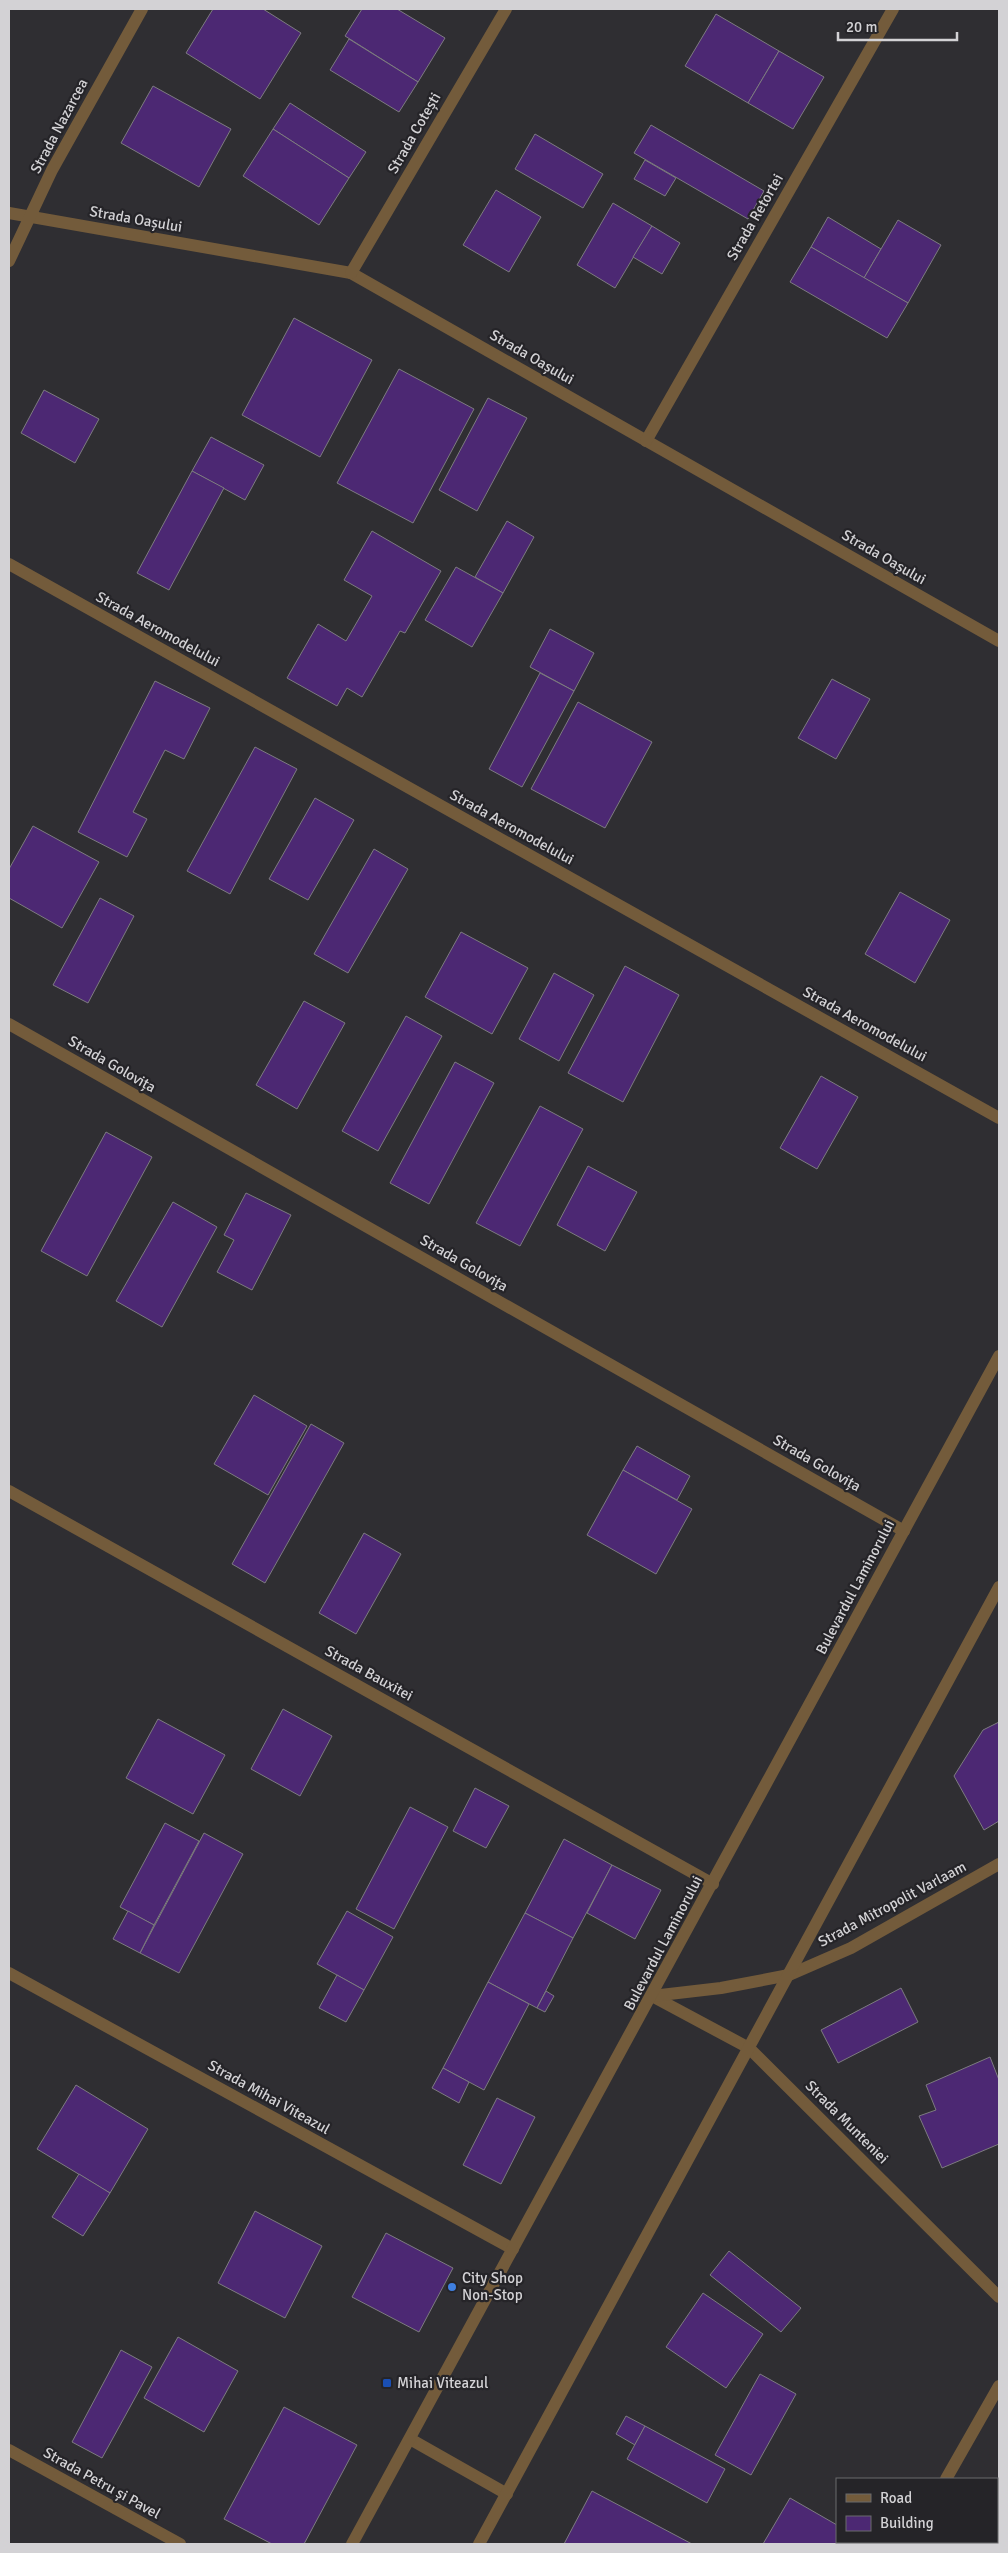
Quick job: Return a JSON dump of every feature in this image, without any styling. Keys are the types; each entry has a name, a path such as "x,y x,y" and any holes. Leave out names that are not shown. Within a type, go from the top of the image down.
{"street":[{"name":"Strada Nazarcea","path":"9,261 52,170 142,9"},
{"name":"Strada Cotești","path":"351,273 506,9"},
{"name":"Strada Retortei","path":"646,441 893,9"},
{"name":"Strada Oașului","path":"9,214 351,273 999,641"},
{"name":"Strada Aeromodelului","path":"9,564 999,1118"},
{"name":"Strada Golovița","path":"9,1024 904,1531"},
{"name":"Bulevardul Laminorului","path":"352,2544 999,1356"},
{"name":"Strada Bauxitei","path":"9,1491 713,1884"},
{"path":"479,2544 999,1587"},
{"name":"Strada Mitropolit Varlaam","path":"652,1996 721,1988 789,1974 851,1948 999,1864"},
{"name":"Strada Mihai Viteazul","path":"9,1973 514,2249"},
{"name":"Strada Munteniei","path":"652,1996 749,2048 999,2297"},
{"path":"947,2478 999,2386"},
{"path":"410,2439 507,2494"},
{"name":"Strada Petru și Pavel","path":"9,2450 180,2544"}],"building":[{"path":"213,9 263,9 301,33 260,99 186,53"},
{"path":"362,9 397,9 445,38 418,82 345,36"},
{"path":"716,14 779,51 748,103 685,66"},
{"path":"349,39 418,82 399,112 330,70"},
{"path":"779,51 824,77 793,129 748,103"},
{"path":"153,86 231,129 199,187 121,143"},
{"path":"290,103 366,152 349,178 273,129"},
{"path":"651,125 764,191 748,219 634,153"},
{"path":"273,129 349,178 319,225 243,176"},
{"path":"535,134 603,174 583,208 515,169"},
{"path":"645,160 676,178 665,196 634,179"},
{"path":"496,190 541,217 509,272 463,245"},
{"path":"613,203 652,226 615,288 577,265"},
{"path":"828,217 881,249 864,278 811,247"},
{"path":"898,220 941,245 908,303 864,278"},
{"path":"652,226 680,243 662,274 633,257"},
{"path":"811,247 908,303 887,338 790,282"},
{"path":"294,318 372,360 320,457 242,415"},
{"path":"399,369 474,409 413,523 337,483"},
{"path":"44,390 99,419 75,463 21,433"},
{"path":"488,398 527,418 477,511 439,490"},
{"path":"211,437 264,465 245,500 192,471"},
{"path":"192,471 224,488 169,590 137,573"},
{"path":"507,521 534,537 503,593 475,577"},
{"path":"372,531 441,571 405,633 400,631 362,697 347,688 337,706 287,678 318,624 346,641 372,596 344,580"},
{"path":"456,567 503,593 472,647 425,620"},
{"path":"550,629 594,653 574,691 530,667"},
{"path":"540,673 574,691 522,787 489,769"},
{"path":"832,679 870,699 836,759 798,738"},
{"path":"155,681 210,708 184,759 165,750 133,812 147,819 127,857 78,832"},
{"path":"578,702 652,742 605,828 531,789"},
{"path":"255,747 297,769 230,894 187,871"},
{"path":"315,798 354,820 308,900 269,879"},
{"path":"33,826 99,862 62,928 9,898 9,869"},
{"path":"374,849 408,869 348,973 314,954"},
{"path":"900,892 950,920 915,983 865,954"},
{"path":"100,898 134,916 88,1003 53,985"},
{"path":"461,932 528,968 492,1034 425,997"},
{"path":"625,966 679,995 623,1102 568,1073"},
{"path":"554,973 594,995 559,1061 519,1039"},
{"path":"304,1001 345,1023 297,1109 256,1085"},
{"path":"406,1016 442,1036 378,1151 342,1131"},
{"path":"455,1062 494,1083 429,1204 390,1183"},
{"path":"821,1076 858,1097 817,1169 780,1148"},
{"path":"540,1106 583,1129 520,1246 476,1223"},
{"path":"106,1132 152,1157 87,1276 41,1251"},
{"path":"588,1166 637,1192 605,1251 557,1225"},
{"path":"246,1193 291,1215 252,1290 217,1272 234,1240 224,1235"},
{"path":"173,1202 217,1227 162,1327 116,1301"},
{"path":"254,1395 307,1426 268,1495 214,1464"},
{"path":"311,1424 344,1443 265,1583 232,1564"},
{"path":"637,1446 690,1476 677,1500 623,1470"},
{"path":"623,1470 692,1509 656,1574 587,1535"},
{"path":"364,1533 401,1554 356,1634 319,1613"},
{"path":"283,1709 332,1736 300,1796 251,1769"},
{"path":"158,1719 225,1755 193,1814 126,1778"},
{"path":"999,1722 999,1821 984,1830 954,1776 983,1730"},
{"path":"475,1788 509,1806 486,1848 453,1831"},
{"path":"410,1807 448,1827 394,1929 356,1909"},
{"path":"165,1823 199,1841 154,1925 120,1907"},
{"path":"204,1833 243,1854 179,1973 140,1953"},
{"path":"564,1839 612,1865 573,1938 525,1913"},
{"path":"612,1865 661,1890 635,1939 587,1913"},
{"path":"128,1911 154,1925 140,1953 113,1939"},
{"path":"347,1911 393,1937 364,1990 317,1964"},
{"path":"525,1913 573,1938 537,2008 488,1982"},
{"path":"337,1975 364,1990 346,2022 319,2008"},
{"path":"488,1982 529,2004 484,2090 443,2068"},
{"path":"901,1988 918,2022 838,2063 821,2030"},
{"path":"546,1991 554,1996 545,2012 537,2008"},
{"path":"990,2057 999,2080 999,2144 942,2168 919,2116 936,2110 926,2085"},
{"path":"443,2068 469,2082 459,2103 432,2088"},
{"path":"76,2085 148,2129 110,2193 37,2149"},
{"path":"497,2098 535,2117 501,2184 463,2165"},
{"path":"79,2174 110,2193 83,2236 52,2217"},
{"path":"255,2211 322,2246 285,2318 218,2283"},
{"path":"386,2233 453,2268 419,2332 352,2297"},
{"path":"729,2251 801,2308 781,2332 710,2275"},
{"path":"703,2293 763,2334 726,2388 666,2347"},
{"path":"178,2337 238,2371 204,2432 144,2398"},
{"path":"121,2350 152,2367 102,2458 72,2442"},
{"path":"760,2374 796,2394 751,2475 715,2455"},
{"path":"284,2407 357,2445 304,2544 272,2544 224,2519"},
{"path":"626,2416 645,2426 635,2445 616,2434"},
{"path":"645,2426 725,2469 707,2503 627,2459"},
{"path":"592,2491 692,2544 564,2544"},
{"path":"790,2498 836,2524 836,2543 838,2544 763,2544"}],"place":[{"name":"City Shop Non-Stop","path":"452,2287"},
{"name":"Mihai Viteazul","path":"387,2383"}]}
